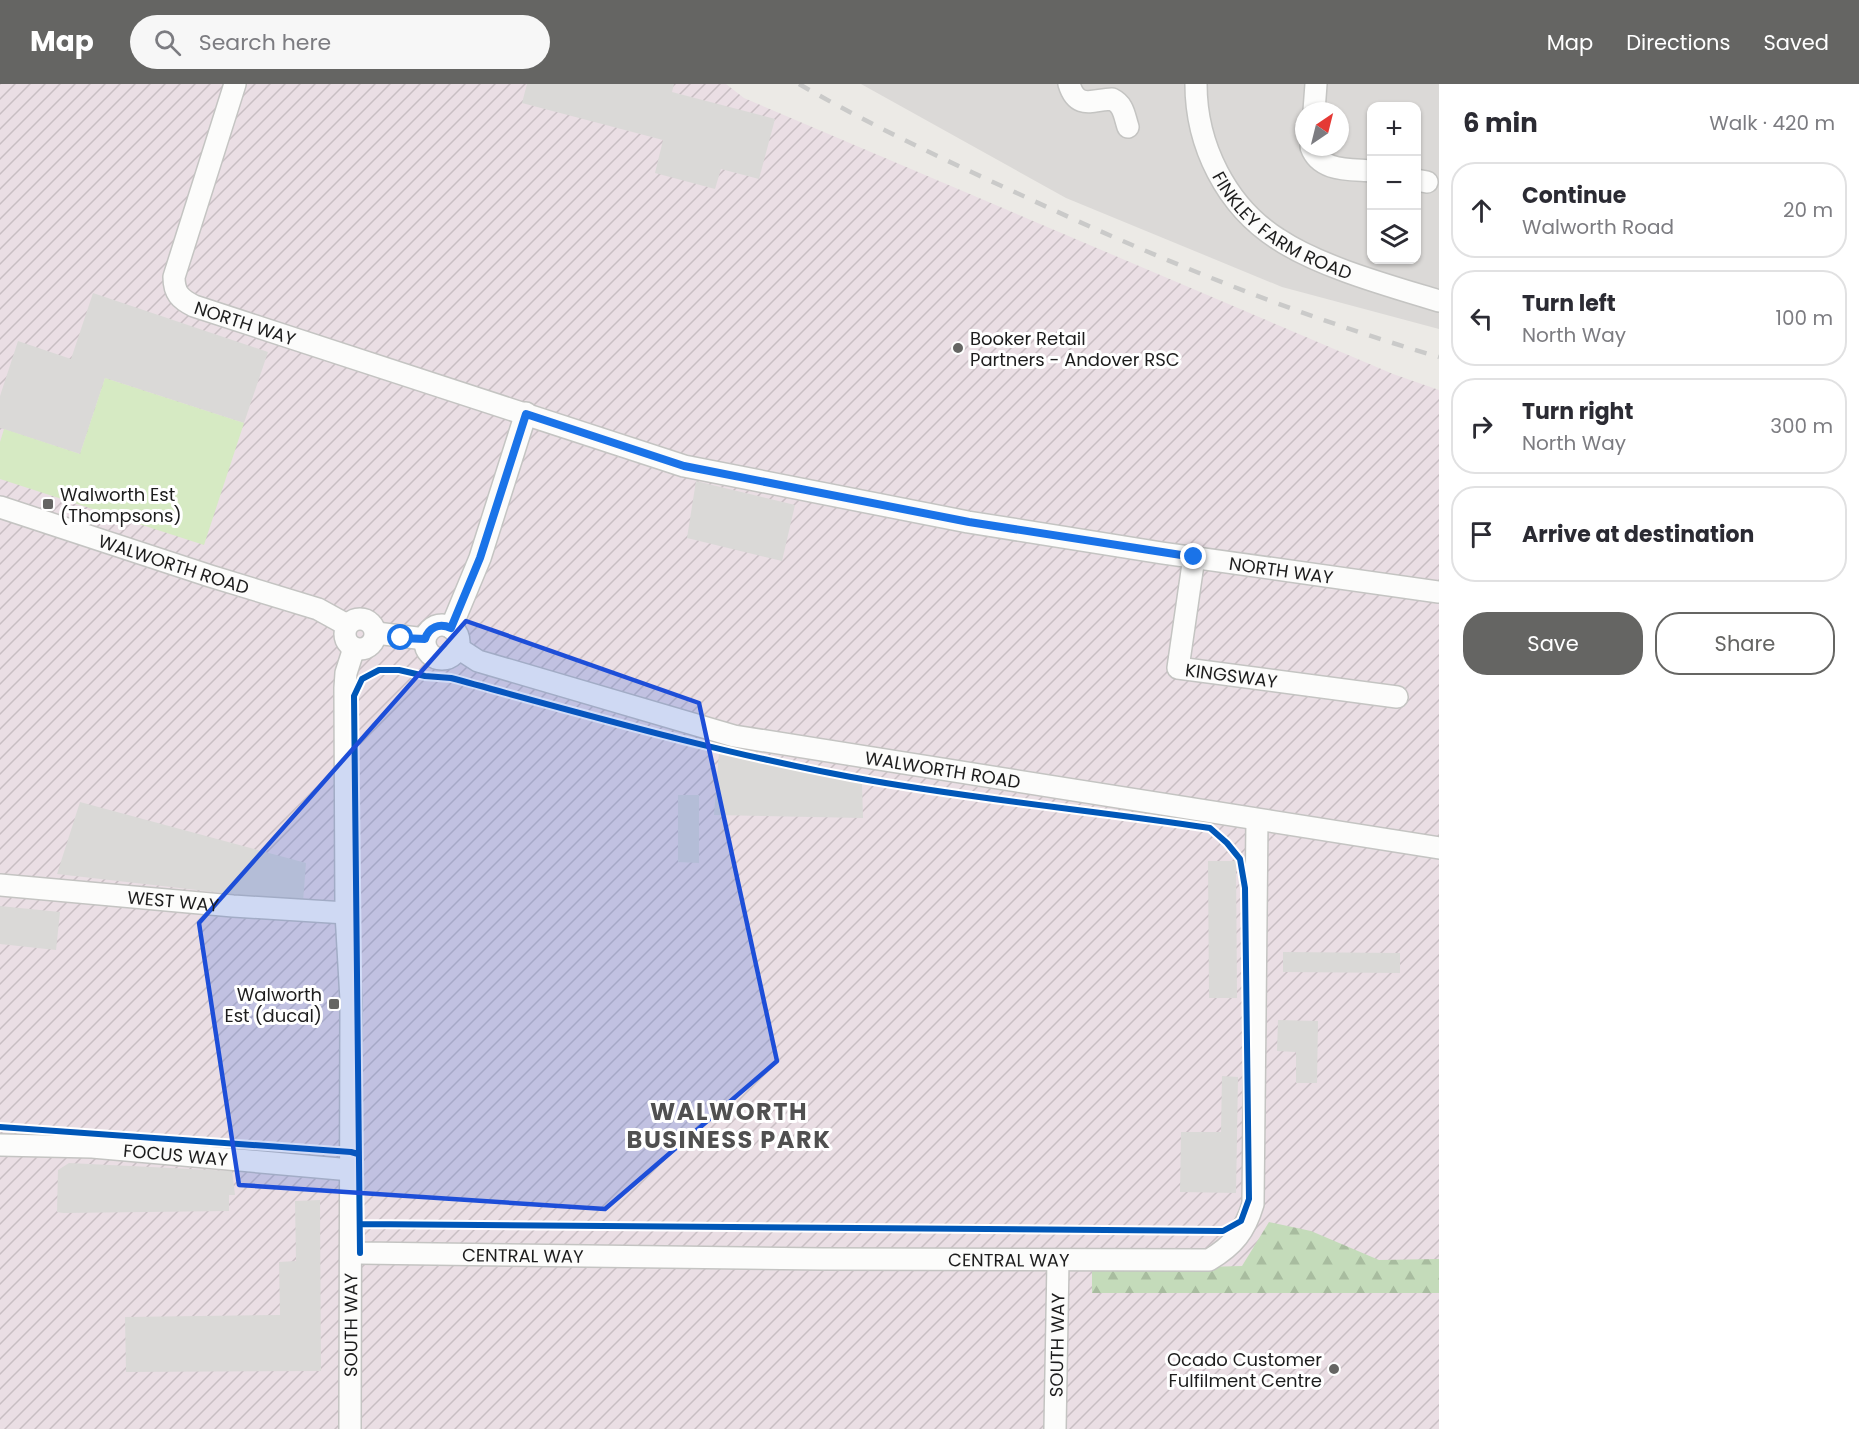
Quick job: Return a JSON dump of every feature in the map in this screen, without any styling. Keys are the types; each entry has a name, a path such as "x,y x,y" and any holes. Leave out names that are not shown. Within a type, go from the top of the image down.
{"street":[{"name":"NORTH WAY","path":"236,84 177,267 174,286 179,297 194,306 684,466 969,522 1439,592"},
{"path":"1069,84 1074,95 1082,101 1097,102 1112,99 1119,103 1128,127"},
{"name":"FINKLEY FARM ROAD","path":"1196,84 1203,136 1216,170 1236,200 1264,229 1287,245 1320,260 1439,301"},
{"path":"1315,102 1316,84"},
{"path":"1316,156 1326,165 1367,170"},
{"path":"451,628 480,558 526,414"},
{"name":"WALWORTH ROAD","path":"0,507 318,609 348,625 356,619 367,620 376,633 425,639"},
{"name":"KINGSWAY","path":"1194,557 1178,668 1397,697"},
{"path":"348,625 345,636 354,648 369,647 373,644 376,633"},
{"path":"446,626 458,636 458,648 451,657 440,660 427,650 425,639 435,627 446,626"},
{"name":"SOUTH WAY","path":"350,1429 351,1000 346,913 345,688 346,673 354,648"},
{"name":"WALWORTH ROAD","path":"458,648 478,661 734,736 1439,848"},
{"name":"CENTRAL WAY","path":"351,1251 360,1253 633,1257 1209,1260 1225,1250 1237,1238 1248,1221 1253,1204 1257,820"},
{"name":"WEST WAY","path":"0,885 233,906 346,913"},
{"name":"FOCUS WAY","path":"0,1145 92,1147 351,1170"},
{"name":"SOUTH WAY","path":"1055,1429 1058,1261"}],"highlighted area":[{"path":"466,621 699,703 777,1061 605,1209 239,1185 199,923"}],"shaded area":[{"name":"WALWORTH BUSINESS PARK","path":"0,84 726,84 744,98 1393,374 1439,390 1439,1429 0,1429"},
{"path":"527,84 674,84 672,92 775,119 759,179 721,169 715,189 655,173 663,140 522,103"},
{"path":"861,84 1439,84 1439,329 1282,287 1066,198"},
{"path":"93,293 268,352 244,423 105,378 80,454 0,428 0,396 18,341 71,359"},
{"path":"696,481 795,505 782,561 687,538"},
{"path":"719,753 862,784 863,818 714,815"},
{"path":"678,795 699,795 699,863 678,862"},
{"path":"80,802 306,863 303,902 57,874"},
{"path":"1208,861 1236,861 1237,998 1209,998"},
{"path":"0,906 60,912 56,950 0,944"},
{"path":"1283,952 1400,953 1400,973 1283,972"},
{"path":"1278,1020 1318,1021 1317,1083 1296,1083 1296,1052 1277,1051"},
{"path":"1222,1076 1238,1077 1236,1193 1180,1192 1181,1132 1221,1132"},
{"path":"69,1163 232,1171 235,1195 229,1195 229,1211 57,1212 58,1170"},
{"path":"320,1200 321,1371 126,1372 125,1317 280,1315 279,1262 296,1261 295,1201"}],"green space":[{"path":"105,378 244,423 204,545 0,479 0,442 4,429 80,454"},
{"path":"1269,1222 1311,1231 1379,1260 1439,1259 1439,1293 1092,1293 1092,1270 1242,1266"}],"railway":[{"path":"799,84 908,142 1122,241 1279,304 1439,357"}],"cycle path":[{"path":"360,1224 1223,1231 1241,1221 1249,1199 1245,888 1240,859 1210,828 941,792 851,777 700,744 451,678 425,676 399,670 379,670 362,679 354,696 360,1253"},
{"path":"0,1127 358,1154"}],"place":[{"name":"Booker Retail Partners - Andover RSC","path":"958,348"},
{"name":"Walworth Est (Thompsons)","path":"48,504"},
{"name":"Walworth Est (ducal)","path":"334,1004"},
{"name":"Ocado Customer Fulfilment Centre","path":"1334,1369"}],"district":[{"name":"WALWORTH BUSINESS PARK","path":"729,1125"}],"route":[{"path":"401,638 425,639 430,630 435,627 451,628 480,558 526,414 684,466 969,522 1194,557"}]}
